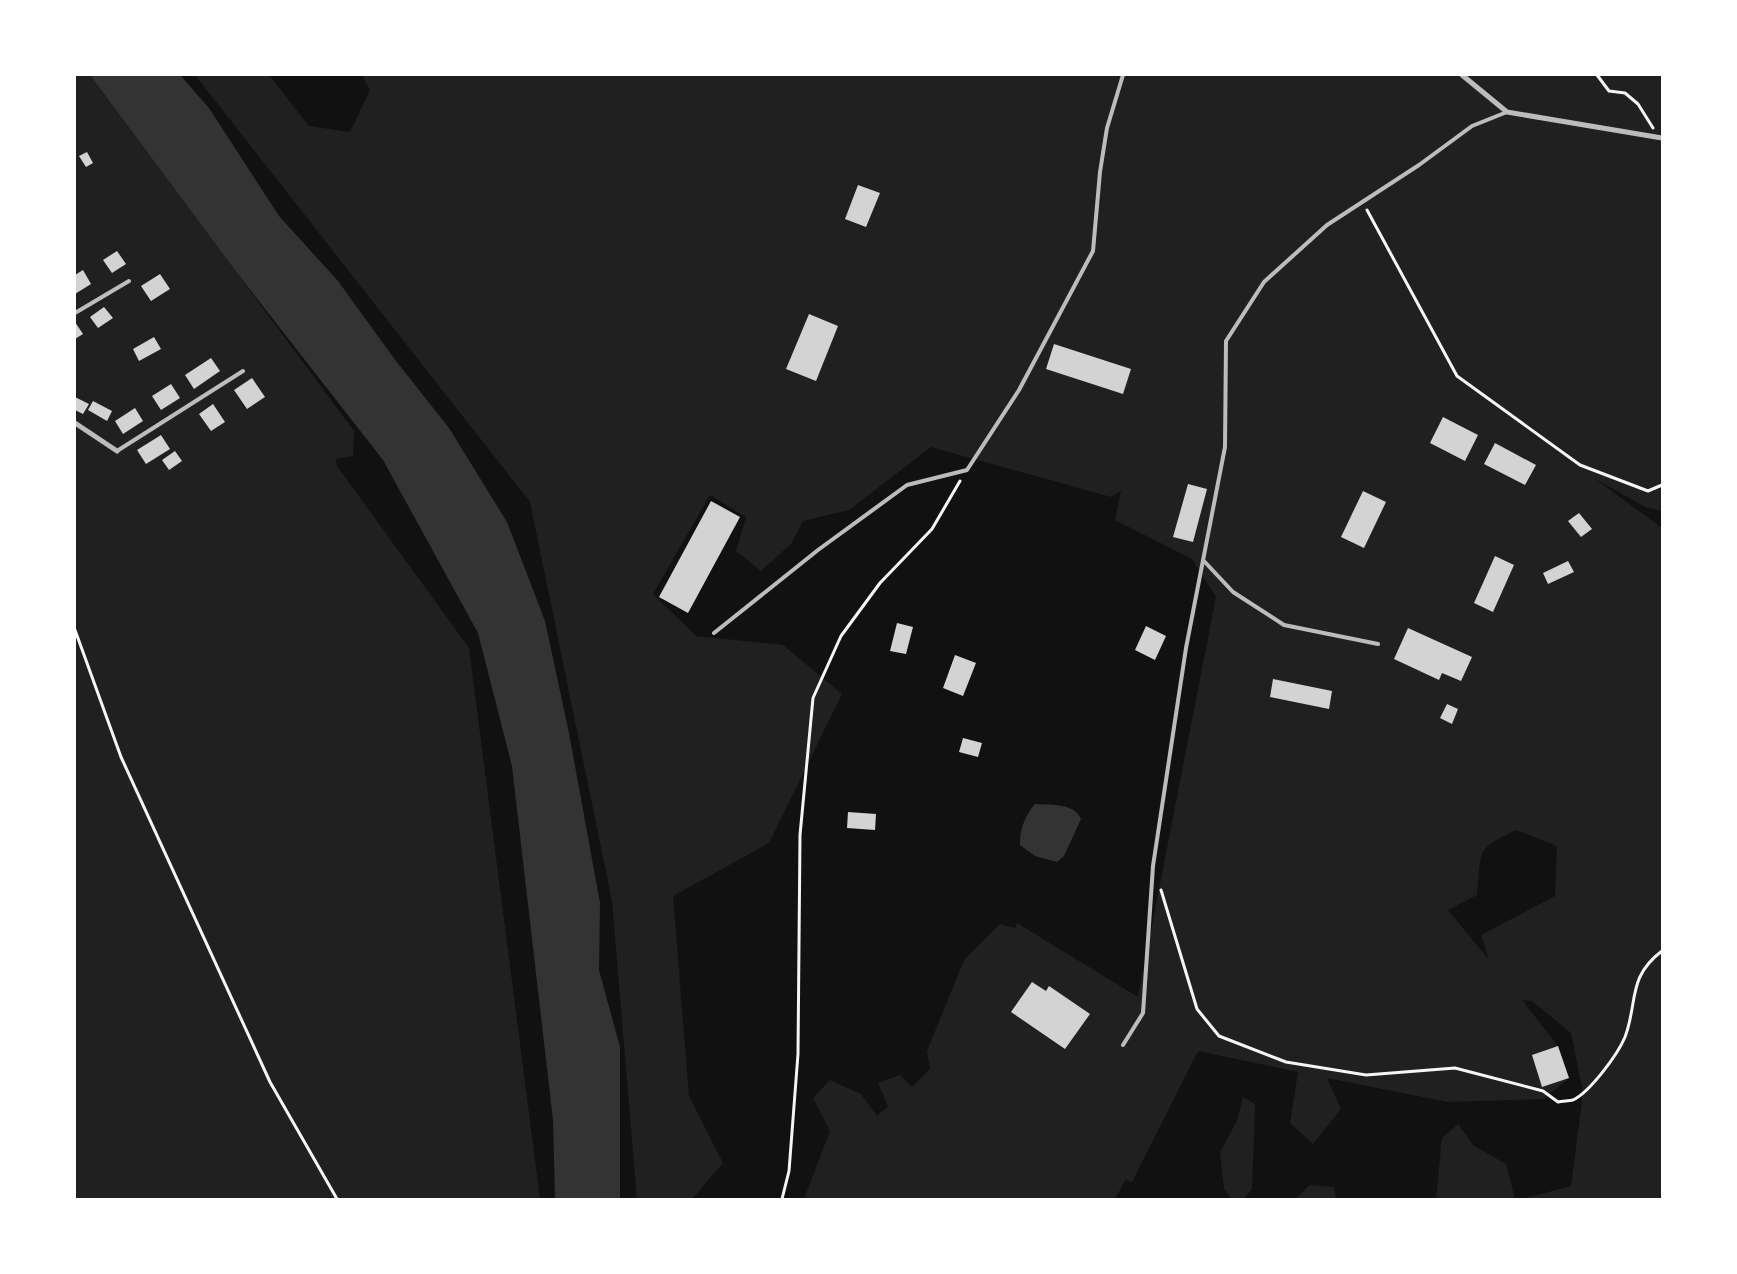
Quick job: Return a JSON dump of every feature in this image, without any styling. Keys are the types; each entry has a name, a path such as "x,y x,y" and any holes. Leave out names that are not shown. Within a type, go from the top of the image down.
{"street":[{"path":"1462,75 1507,112 1659,138"},
{"path":"75,423 117,451"}],"lane":[{"path":"714,633 818,550 908,485 967,470 1019,390 1093,251 1100,172 1107,128 1123,75"},
{"path":"1123,1045 1143,1013 1154,866 1186,648 1225,447 1226,341 1264,282 1327,225 1419,165 1472,126 1507,112"},
{"path":"75,314 129,280"},
{"path":"117,451 242,371"},
{"path":"1204,560 1233,592 1284,625 1378,644"}],"path":[{"path":"1597,75 1608,90 1625,93 1638,104 1651,122 1659,138"},
{"path":"1363,202 1457,376 1580,465 1648,491 1662,485"},
{"path":"782,1199 790,1171 798,1054 800,835 813,698 841,636 880,583 932,529 967,470"},
{"path":"75,630 121,757 270,1082 337,1199"},
{"path":"1154,866 1197,1009 1219,1036 1286,1062 1366,1075 1456,1068 1543,1091 1558,1102 1573,1100 1591,1085 1617,1051 1625,1037 1635,990 1647,962 1662,951"}],"shaded area":[{"path":"75,75 90,75 354,431 353,456 336,459 337,466 469,648 540,1199 75,1199"},
{"path":"90,75 180,75 209,108 279,216 338,281 396,361 449,428 507,522 545,621 569,733 600,903 599,970 620,1047 620,1199 555,1199 553,1120 512,766 478,633 383,460 234,269"},
{"path":"195,75 269,75 309,126 350,132 370,90 362,75 1662,75 1662,511 1645,507 1594,478 1662,528 1662,1189 1660,1199 1522,1199 1571,1186 1583,1093 1571,1033 1532,1001 1522,1000 1558,1046 1569,1078 1544,1099 1448,1102 1327,1078 1341,1109 1313,1144 1290,1123 1298,1072 1198,1051 1132,1182 1126,1179 1115,1199 804,1199 830,1131 813,1098 830,1080 861,1094 877,1116 888,1106 878,1083 900,1075 912,1087 930,1069 927,1051 964,960 1000,924 1015,928 1017,923 1138,997 1216,597 1192,559 1115,520 1121,491 1111,497 931,447 849,510 803,521 791,544 761,571 736,551 746,517 710,495 653,594 696,636 783,645 842,694 769,843 673,896 689,1096 723,1163 692,1199 637,1199 612,901 530,502","holes":["1516,830 1557,846 1555,896 1481,935 1489,960 1448,910 1477,895 1480,860 1487,847 1493,842"]},
{"path":"1035,804 1068,807 1078,814 1081,819 1064,856 1057,862 1035,856 1020,845 1024,823"},
{"path":"1243,1097 1255,1104 1252,1189 1244,1199 1232,1199 1224,1189 1220,1152 1237,1121"},
{"path":"1458,1124 1474,1146 1506,1164 1515,1199 1436,1199 1442,1138"},
{"path":"1310,1185 1334,1187 1336,1199 1295,1199"}],"building":[{"path":"87,152 93,163 86,167 79,156"},
{"path":"858,185 880,193 866,227 845,219"},
{"path":"117,251 126,264 112,273 103,260"},
{"path":"83,270 91,284 75,294 75,275"},
{"path":"160,274 170,289 151,301 141,286"},
{"path":"104,307 113,318 98,328 90,317"},
{"path":"809,314 838,326 816,381 786,369"},
{"path":"75,322 83,334 75,339"},
{"path":"154,337 161,349 139,361 133,349"},
{"path":"1054,344 1131,369 1123,394 1046,369"},
{"path":"211,358 220,371 194,389 185,375"},
{"path":"252,378 265,397 247,409 234,390"},
{"path":"171,384 180,398 161,410 152,396"},
{"path":"75,397 89,404 83,414 75,410"},
{"path":"93,401 112,411 107,421 88,410"},
{"path":"213,404 225,422 211,431 199,414"},
{"path":"135,408 143,421 123,434 115,421"},
{"path":"1443,417 1478,435 1465,461 1430,443"},
{"path":"161,435 170,449 146,464 137,450"},
{"path":"1495,443 1536,465 1525,485 1484,464"},
{"path":"175,451 182,461 169,470 162,460"},
{"path":"1188,484 1207,489 1193,542 1173,537"},
{"path":"1363,491 1386,502 1364,548 1341,537"},
{"path":"711,501 740,517 688,613 659,597"},
{"path":"1579,513 1592,529 1581,537 1568,521"},
{"path":"1495,556 1514,565 1493,612 1474,603"},
{"path":"1568,561 1574,572 1548,584 1543,573"},
{"path":"897,623 913,627 906,654 890,651"},
{"path":"1146,626 1166,636 1155,660 1135,650"},
{"path":"1408,628 1472,657 1461,681 1442,673 1439,680 1394,659"},
{"path":"955,655 976,663 963,696 943,688"},
{"path":"1273,679 1332,691 1329,709 1270,697"},
{"path":"1447,704 1458,709 1452,724 1440,718"},
{"path":"963,738 982,743 978,757 959,752"},
{"path":"848,812 876,814 875,830 847,828"},
{"path":"1032,982 1046,991 1049,986 1090,1014 1065,1049 1011,1012"},
{"path":"1558,1046 1569,1078 1542,1087 1532,1055"}]}
